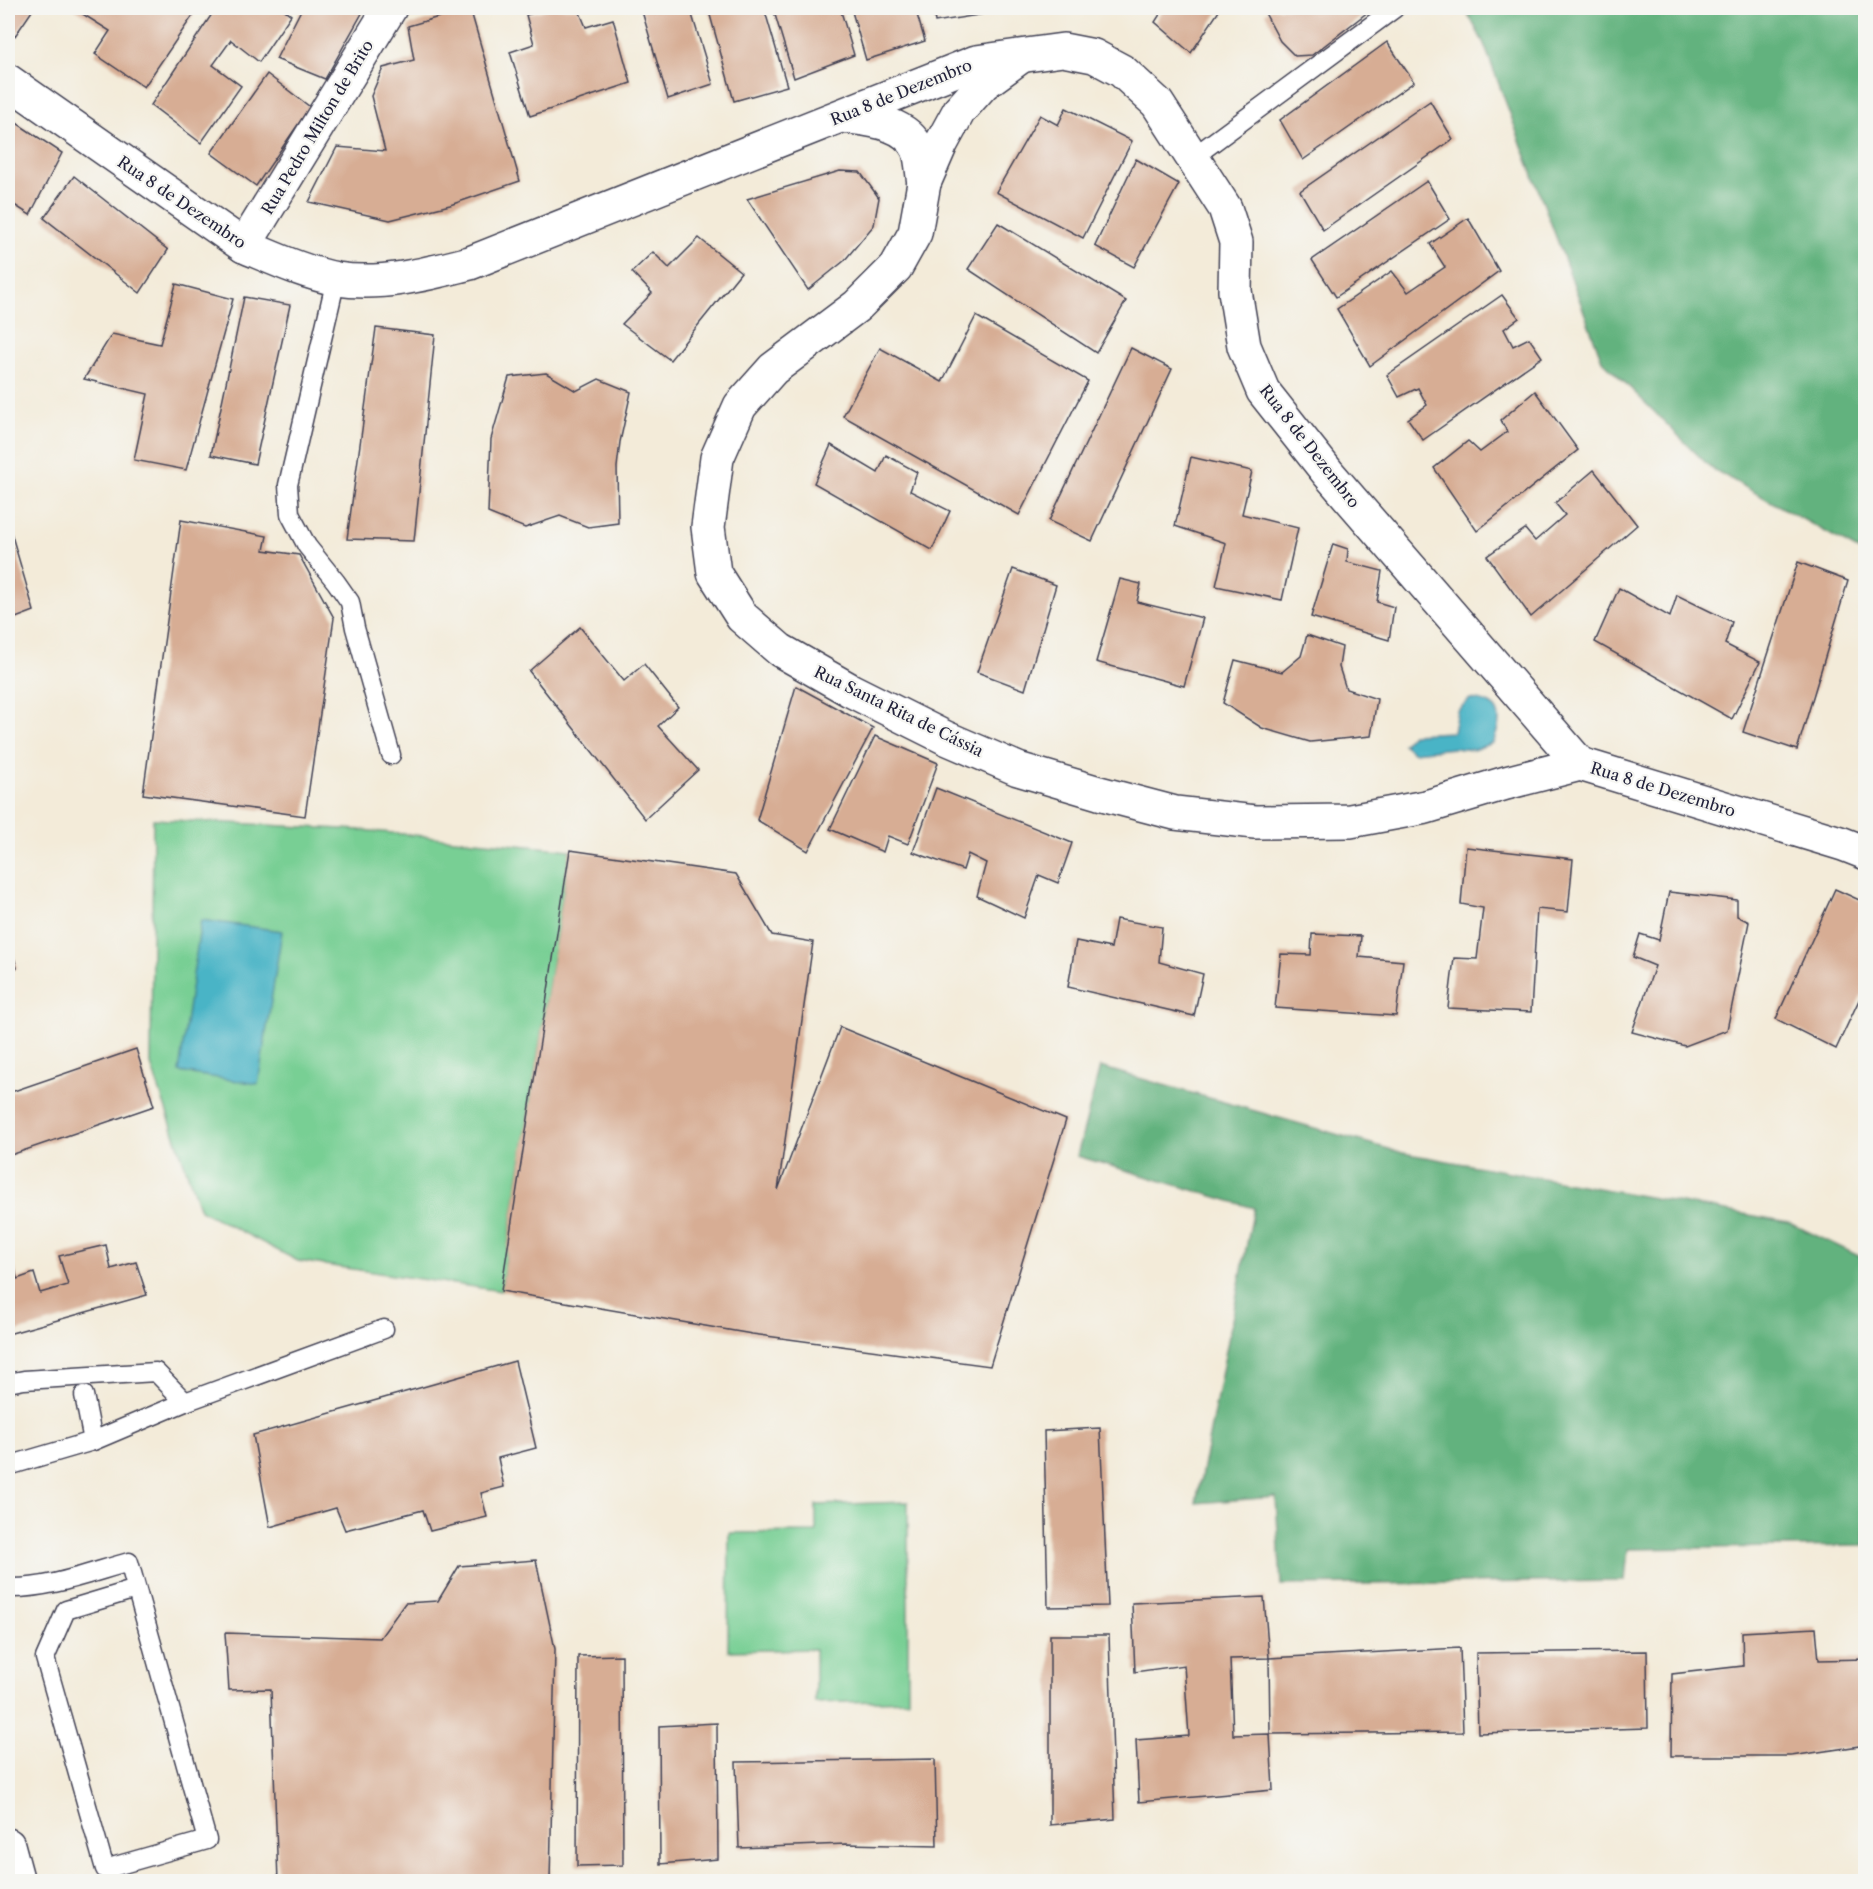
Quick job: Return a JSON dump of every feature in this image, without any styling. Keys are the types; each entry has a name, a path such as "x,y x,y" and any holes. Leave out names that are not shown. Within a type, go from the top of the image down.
{"street":[{"name":"Rua Pedro Milton de Brito","path":"244,246 390,8"},
{"name":"Rua 8 de Dezembro","path":"8,81 244,246 288,264 336,279 371,281 416,276 470,263 976,62 1063,50 1094,56 1122,71 1156,103 1225,208 1236,242 1235,291 1244,346 1263,390 1328,473 1581,764 1866,853"},
{"name":"Rua Santa Rita de Cássia","path":"1025,54 983,84 959,111 924,183 915,233 896,267 857,306 773,369 740,406 717,458 708,527 714,573 742,617 780,650 850,690 946,738 1018,769 1175,813 1255,822 1350,821 1426,807 1581,764"},
{"name":"Rua Santa Rita de Cássia","path":"841,116 884,122 904,132 918,149 924,183"},
{"path":"8,1845 18,1881"}],"lane":[{"path":"1192,158 1395,8"},
{"path":"336,279 288,485 290,514 306,546 350,602 355,628 391,755"},
{"path":"8,1466 93,1441 185,1402 384,1329"},
{"path":"8,1383 24,1380 156,1372 185,1402"},
{"path":"84,1395 93,1441"},
{"path":"8,1588 45,1585 129,1562 207,1840 105,1869 45,1658 66,1610 136,1589"}],"green space":[{"path":"1465,8 1865,8 1865,554 1711,468 1602,360 1484,44"},
{"path":"153,819 361,830 570,850 501,1291 298,1261 200,1210 151,1065"},
{"path":"1100,1067 1403,1153 1788,1222 1865,1259 1865,1546 1628,1549 1625,1581 1281,1585 1276,1497 1196,1503 1254,1208 1077,1156"},
{"path":"908,1502 908,1700 815,1703 815,1649 728,1651 729,1533 816,1532 816,1505"}],"water":[{"path":"1470,699 1489,703 1498,712 1499,725 1493,743 1473,750 1454,748 1413,752 1403,744 1412,734 1453,732 1457,711"},
{"path":"201,920 282,931 258,1084 179,1072"}],"building":[{"path":"8,8 34,8 15,36 8,31"},
{"path":"73,8 198,8 144,87 95,54 110,31"},
{"path":"216,8 282,8 291,15 259,62 231,40 213,65 241,86 201,143 151,105"},
{"path":"302,8 365,8 325,79 276,59"},
{"path":"470,8 520,181 450,205 390,220 309,202 337,147 385,151 371,96 383,68 414,60 408,26"},
{"path":"550,8 578,8 586,27 613,19 631,83 530,116 510,52 534,44 526,15"},
{"path":"641,8 690,8 713,84 668,99"},
{"path":"708,8 764,8 787,86 734,101"},
{"path":"773,8 840,8 854,55 794,78"},
{"path":"851,8 915,8 925,41 866,60"},
{"path":"933,8 1015,8 1015,9 935,22"},
{"path":"1164,8 1221,8 1191,53 1155,22"},
{"path":"1272,8 1373,8 1312,55 1295,56 1280,41 1265,13"},
{"path":"1387,42 1414,82 1303,160 1280,120"},
{"path":"267,74 310,107 256,186 211,153"},
{"path":"1430,101 1453,139 1323,230 1300,191"},
{"path":"1066,108 1132,141 1083,238 996,192 1040,115 1058,125"},
{"path":"9,118 62,153 30,215 8,201"},
{"path":"1136,159 1179,184 1134,267 1095,246"},
{"path":"840,171 860,172 879,198 874,225 844,261 808,290 747,199"},
{"path":"74,176 168,250 140,293 44,218"},
{"path":"1427,181 1450,219 1336,297 1312,260"},
{"path":"1468,218 1499,271 1370,366 1337,309 1392,271 1408,292 1445,267 1430,244"},
{"path":"998,223 1126,301 1096,353 968,269"},
{"path":"699,238 741,272 670,360 622,324 652,293 632,272 653,252 669,268"},
{"path":"176,284 233,299 186,470 134,460 148,394 84,379 112,334 160,344"},
{"path":"1502,295 1519,318 1504,329 1513,346 1529,338 1542,357 1423,440 1408,419 1427,405 1418,388 1399,397 1387,375"},
{"path":"244,297 290,305 255,464 211,455"},
{"path":"976,316 1088,381 1019,515 843,416 880,348 942,382"},
{"path":"376,328 435,335 414,541 347,539"},
{"path":"1131,348 1172,369 1092,541 1049,521"},
{"path":"546,373 576,391 599,379 631,392 617,467 618,523 588,527 560,516 525,528 488,513 491,439 509,377"},
{"path":"1535,391 1578,450 1477,531 1434,468 1468,441 1480,452 1507,432 1501,420"},
{"path":"831,445 878,473 886,455 917,472 910,491 950,511 932,550 814,483"},
{"path":"1191,457 1252,471 1242,514 1298,528 1282,600 1216,586 1226,543 1175,526"},
{"path":"1594,470 1637,525 1531,617 1487,556 1525,529 1535,541 1565,515 1555,503"},
{"path":"181,520 267,536 264,550 299,555 334,618 305,816 143,794"},
{"path":"8,522 34,611 8,621"},
{"path":"1333,544 1348,549 1347,562 1382,571 1377,602 1394,607 1389,640 1311,617"},
{"path":"1798,562 1848,581 1797,750 1743,732"},
{"path":"1013,569 1056,585 1025,690 977,672"},
{"path":"1120,579 1141,584 1137,602 1203,618 1184,686 1096,662"},
{"path":"1619,588 1670,617 1677,595 1732,622 1725,644 1760,662 1732,719 1595,642"},
{"path":"580,627 624,681 644,664 678,707 658,726 698,770 645,819 529,671"},
{"path":"1307,635 1342,647 1339,667 1346,689 1377,699 1371,736 1310,742 1262,728 1223,703 1235,660 1282,672 1301,656"},
{"path":"796,686 873,728 808,851 757,820"},
{"path":"875,736 938,763 908,844 888,836 883,852 830,829"},
{"path":"936,788 1072,843 1058,883 1039,875 1024,918 977,896 986,863 968,854 963,870 913,852"},
{"path":"1466,847 1573,859 1568,912 1537,909 1531,1012 1448,1008 1454,958 1477,959 1483,908 1461,904"},
{"path":"570,850 736,874 772,935 813,942 778,1190 840,1027 1066,1120 990,1366 752,1334 501,1291"},
{"path":"1835,889 1866,903 1866,985 1836,1049 1776,1019"},
{"path":"1669,892 1737,900 1737,916 1749,922 1727,1030 1685,1046 1632,1032 1655,966 1633,957 1640,934 1659,940"},
{"path":"1116,919 1162,927 1159,962 1203,974 1194,1016 1068,987 1076,941 1111,948"},
{"path":"1312,934 1361,936 1359,957 1403,961 1396,1016 1275,1008 1281,954 1311,955"},
{"path":"8,936 17,968 8,971"},
{"path":"136,1049 154,1106 8,1156 8,1093"},
{"path":"106,1245 111,1269 136,1262 147,1295 8,1334 8,1270 15,1268 17,1279 34,1273 40,1293 68,1285 59,1256"},
{"path":"515,1361 536,1448 498,1458 504,1487 481,1493 487,1517 430,1531 423,1510 345,1530 336,1508 270,1527 253,1435"},
{"path":"1100,1428 1108,1606 1048,1607 1044,1431"},
{"path":"536,1560 555,1649 550,1881 278,1881 271,1689 229,1690 225,1633 380,1638 405,1603 438,1601 459,1566"},
{"path":"1264,1597 1269,1658 1230,1659 1233,1735 1270,1734 1273,1790 1139,1802 1136,1740 1189,1736 1184,1665 1135,1672 1132,1603"},
{"path":"1816,1628 1819,1660 1866,1659 1866,1745 1791,1756 1671,1756 1672,1674 1743,1666 1742,1632"},
{"path":"1050,1635 1109,1635 1115,1819 1050,1825"},
{"path":"1460,1648 1463,1732 1270,1734 1269,1658"},
{"path":"1647,1651 1648,1728 1478,1733 1476,1653"},
{"path":"622,1655 623,1865 577,1866 578,1656"},
{"path":"717,1723 718,1859 660,1864 659,1726"},
{"path":"935,1759 937,1846 846,1844 739,1848 736,1762"}]}
